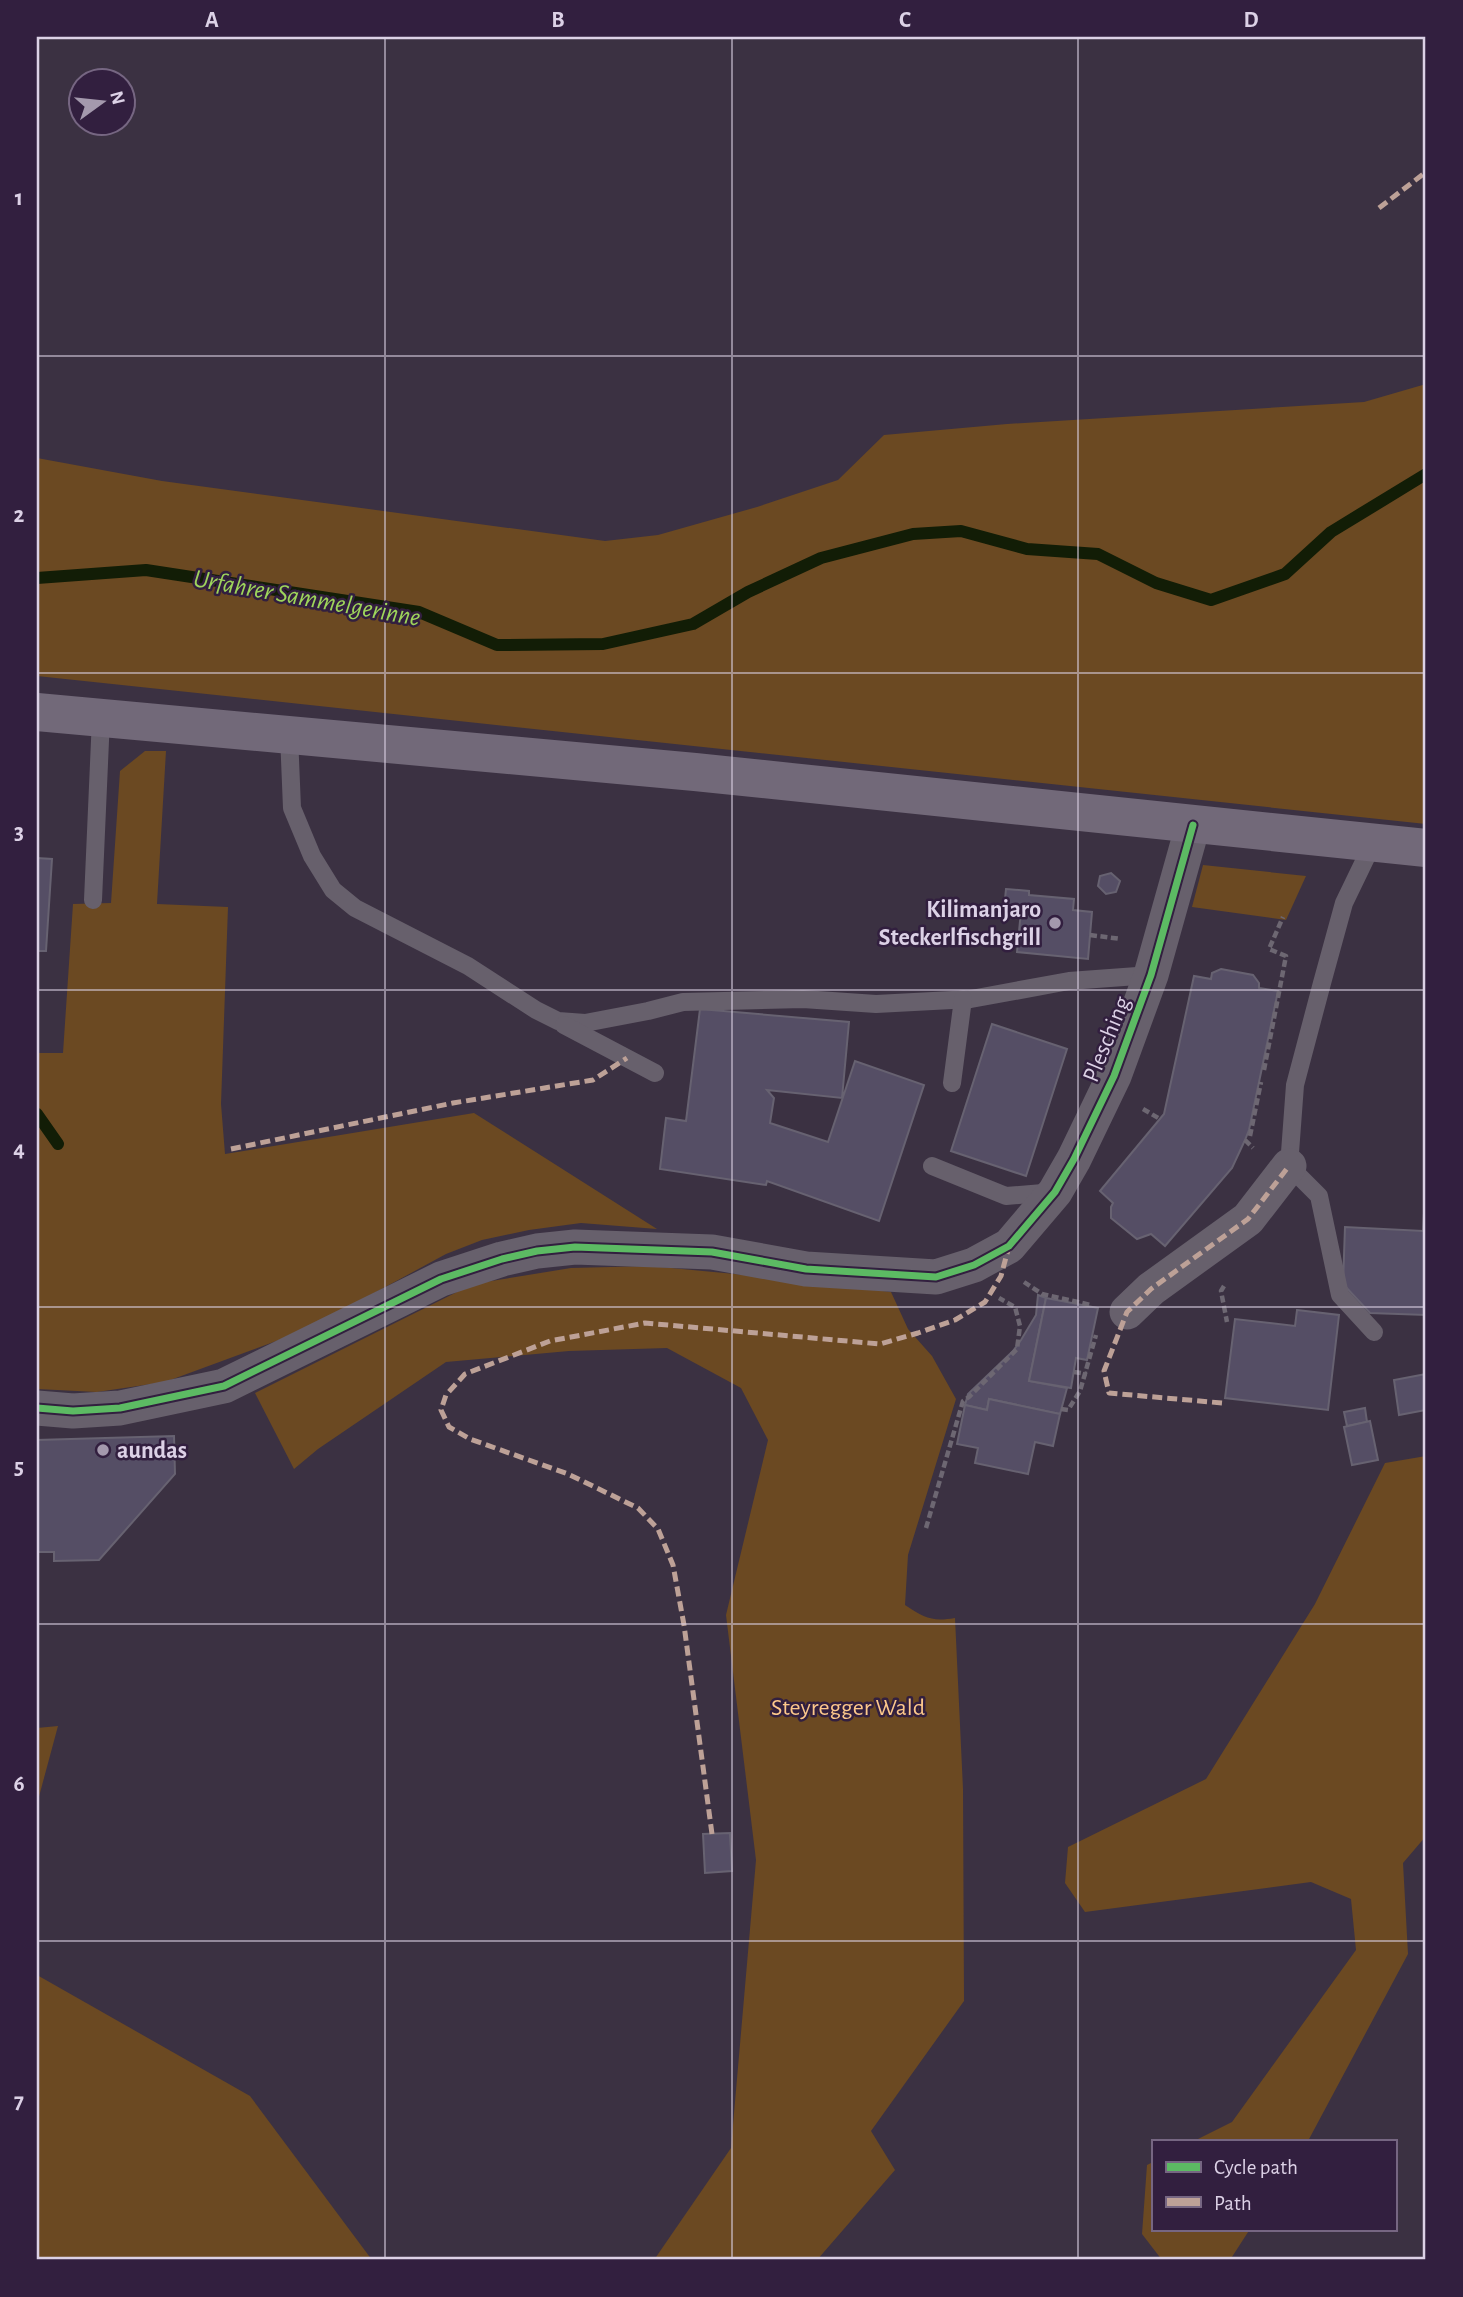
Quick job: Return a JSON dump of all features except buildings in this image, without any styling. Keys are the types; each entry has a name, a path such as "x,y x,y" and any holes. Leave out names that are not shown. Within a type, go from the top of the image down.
{"main road":[{"path":"37,712 695,772 1426,848"}],"street":[{"name":"Plesching","path":"37,1408 73,1411 120,1408 224,1386 442,1279 502,1259 537,1251 575,1247 712,1252 806,1269 936,1277 974,1265 1009,1246 1055,1192 1074,1159 1114,1076 1151,975 1193,825"},
{"path":"1114,1310 1151,1289 1248,1219 1289,1166"}],"lane":[{"path":"93,900 101,718"},
{"path":"289,735 292,808 312,856 333,890 355,908 468,967 536,1010 655,1073"},
{"path":"1373,843 1344,903 1295,1085 1289,1166 1318,1196 1340,1295 1374,1332"},
{"path":"558,1021 585,1023 683,1002 803,999 876,1003 962,999 1069,981 1151,975"},
{"path":"952,1083 962,999"},
{"path":"932,1166 1006,1196 1055,1192"}],"path":[{"path":"1247,1135 1250,1136 1286,956 1269,949 1283,917"},
{"path":"1226,1282 1221,1292 1227,1321"},
{"path":"926,1528 963,1401 1017,1349 1020,1326 1015,1307 991,1293"},
{"path":"1042,1294 1114,1310"},
{"path":"1061,1409 1068,1409 1080,1391 1087,1374 1096,1334"},
{"path":"1074,1372 1087,1374"}],"green space":[{"path":"1426,384 1426,824 37,676 37,458 162,481 605,541 658,535 757,507 838,480 884,435 1007,424 1364,402"},
{"path":"145,751 166,751 157,904 228,907 221,1104 225,1154 474,1113 657,1229 581,1223 482,1240 446,1254 306,1330 165,1382 97,1392 37,1389 37,1053 63,1053 73,904 111,903 120,771"},
{"path":"1203,865 1306,876 1286,920 1192,907"},
{"name":"Steyregger Wald","path":"650,1266 891,1292 908,1329 932,1356 956,1399 908,1555 905,1605 929,1618 955,1618 963,1789 964,2001 871,2131 895,2170 817,2260 654,2260 731,2148 756,1860 726,1615 768,1440 741,1388 667,1348 569,1351 446,1362 318,1449 294,1469 255,1393 473,1284 571,1268"},
{"path":"1426,1456 1426,1836 1403,1863 1408,1954 1309,2140 1196,2140 1232,2122 1356,1950 1351,1899 1311,1882 1085,1912 1065,1883 1068,1847 1206,1779 1315,1604 1385,1463"},
{"path":"58,1726 37,1804 37,1728"},
{"path":"37,1975 250,2096 372,2260 37,2260"},
{"path":"1152,2162 1152,2230 1249,2230 1230,2260 1162,2260 1142,2234 1147,2165"}],"waterway":[{"name":"Urfahrer Sammelgerinne","path":"37,578 146,570 419,612 497,645 603,644 693,624 748,592 821,558 913,534 961,531 1027,549 1098,554 1156,583 1211,600 1285,574 1331,532 1426,474"},
{"path":"37,1114 58,1144"}],"marked path":[{"path":"1379,208 1426,172"},
{"path":"231,1149 453,1103 593,1080 627,1058"},
{"path":"1222,1403 1109,1393 1104,1371 1127,1312 1151,1289 1248,1219 1289,1166"},
{"path":"712,1834 684,1625 673,1565 658,1529 638,1508 568,1474 470,1439 449,1427 441,1410 446,1395 465,1374 550,1341 645,1323 880,1344 955,1320 985,1302 1001,1276 1009,1246"}],"cycle path":[{"path":"37,1408 73,1411 120,1408 224,1386 441,1279 502,1259 537,1251 575,1247 712,1252 806,1269 936,1277 974,1265 1009,1246 1055,1192 1074,1159 1114,1076 1151,975 1193,825"}],"place":[{"name":"Kilimanjaro Steckerlfischgrill","path":"1055,923"},
{"name":"aundas","path":"103,1450"}]}
